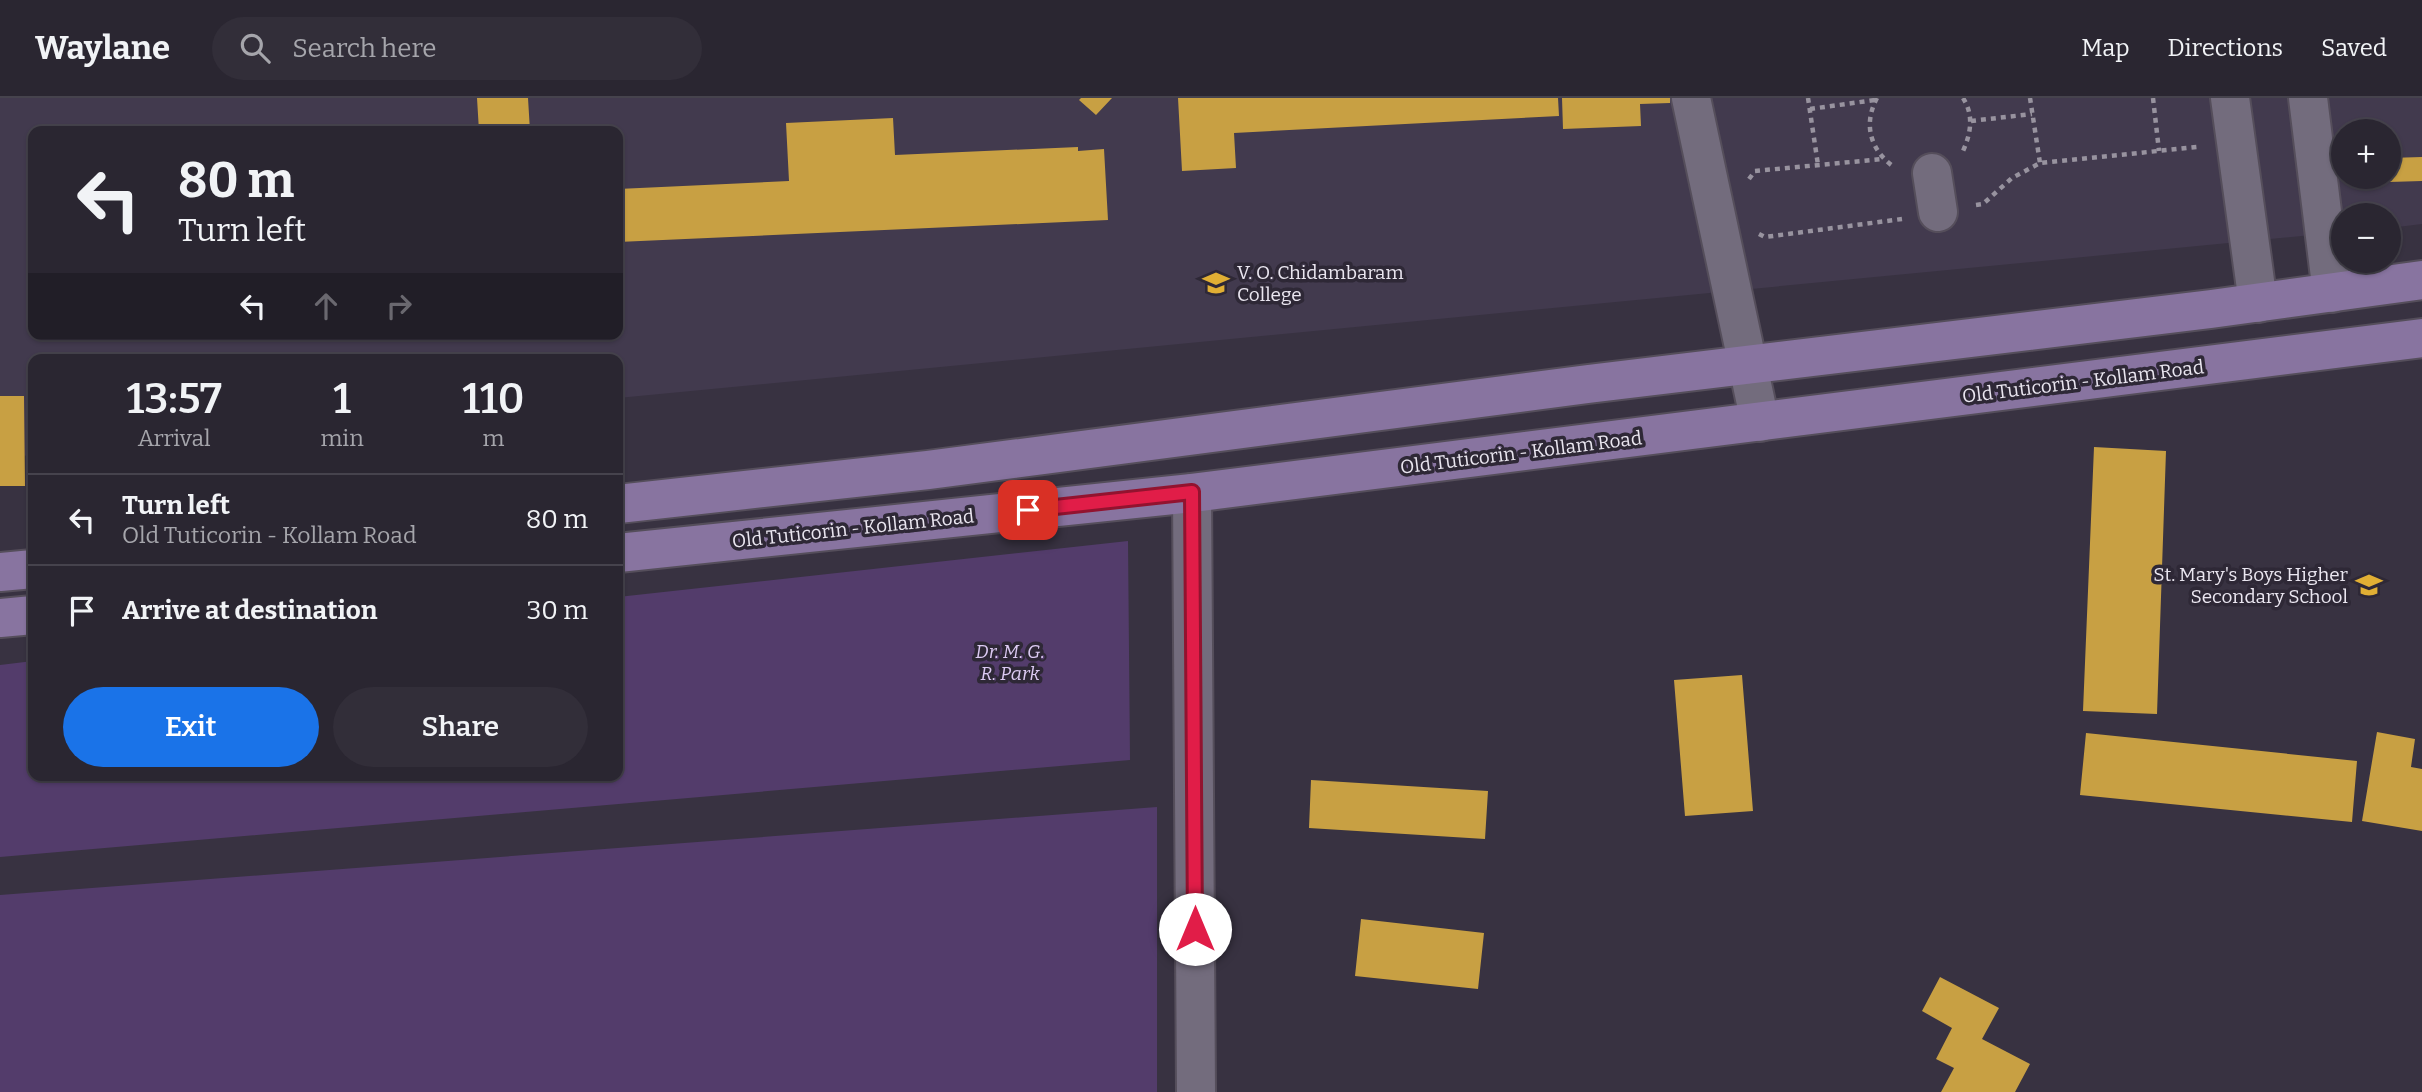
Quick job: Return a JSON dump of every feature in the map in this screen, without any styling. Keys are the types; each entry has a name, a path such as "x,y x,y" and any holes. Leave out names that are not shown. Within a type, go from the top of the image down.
{"main road":[{"path":"623,503 928,470 1747,364 2258,303 2422,280"},
{"name":"Old Tuticorin - Kollam Road","path":"623,552 1192,492 2422,338"},
{"path":"0,572 28,569"},
{"path":"0,618 28,615"}],"street":[{"path":"1691,98 1760,422"},
{"path":"2230,98 2258,303"},
{"path":"2308,98 2332,293"},
{"path":"1932,173 1938,212"},
{"path":"1192,492 1196,1092"}],"path":[{"path":"1808,98 1818,165"},
{"path":"1963,98 1970,121 2032,114"},
{"path":"2029,98 2040,163"},
{"path":"2153,98 2159,151"},
{"path":"1810,108 1876,100"}],"shaded area":[{"name":"V. O. Chidambaram College","path":"0,98 2422,98 2422,224 2401,227 2401,203 2331,203 2331,233 623,398 623,354 28,354 28,455 0,458"}],"green space":[{"name":"Dr. M. G. R. Park","path":"1128,541 1130,760 0,857 0,665 28,662 28,781 623,781 623,596"},
{"path":"1157,807 1157,1092 0,1092 0,895"}],"building":[{"path":"477,98 528,98 530,126 479,126"},
{"path":"1112,98 1096,115 1079,100"},
{"path":"1178,98 1558,98 1559,116 1234,133 1236,168 1182,171"},
{"path":"1562,98 1670,98 1670,103 1640,104 1641,126 1563,129"},
{"path":"893,118 895,155 1078,147 1078,151 1104,149 1108,220 623,242 623,189 789,181 786,123"},
{"path":"2422,157 2422,181 2401,182 2401,158"},
{"path":"0,396 24,396 25,486 0,486"},
{"path":"2094,447 2166,451 2157,714 2083,711"},
{"path":"1742,675 1753,811 1685,816 1674,680"},
{"path":"2377,732 2415,739 2411,767 2422,769 2422,831 2362,821"},
{"path":"2086,733 2357,761 2352,822 2080,795"},
{"path":"1311,780 1488,791 1485,839 1309,828"},
{"path":"1361,919 1484,933 1478,989 1355,976"},
{"path":"1940,977 1999,1008 1982,1039 2030,1064 2015,1092 1941,1092 1954,1068 1936,1059 1952,1028 1922,1011"}],"place":[{"name":"V. O. Chidambaram College","path":"1216,283"},
{"name":"St. Mary's Boys Higher Secondary School","path":"2369,585"}],"route":[{"path":"1028,510 1192,492 1195,929"}]}
